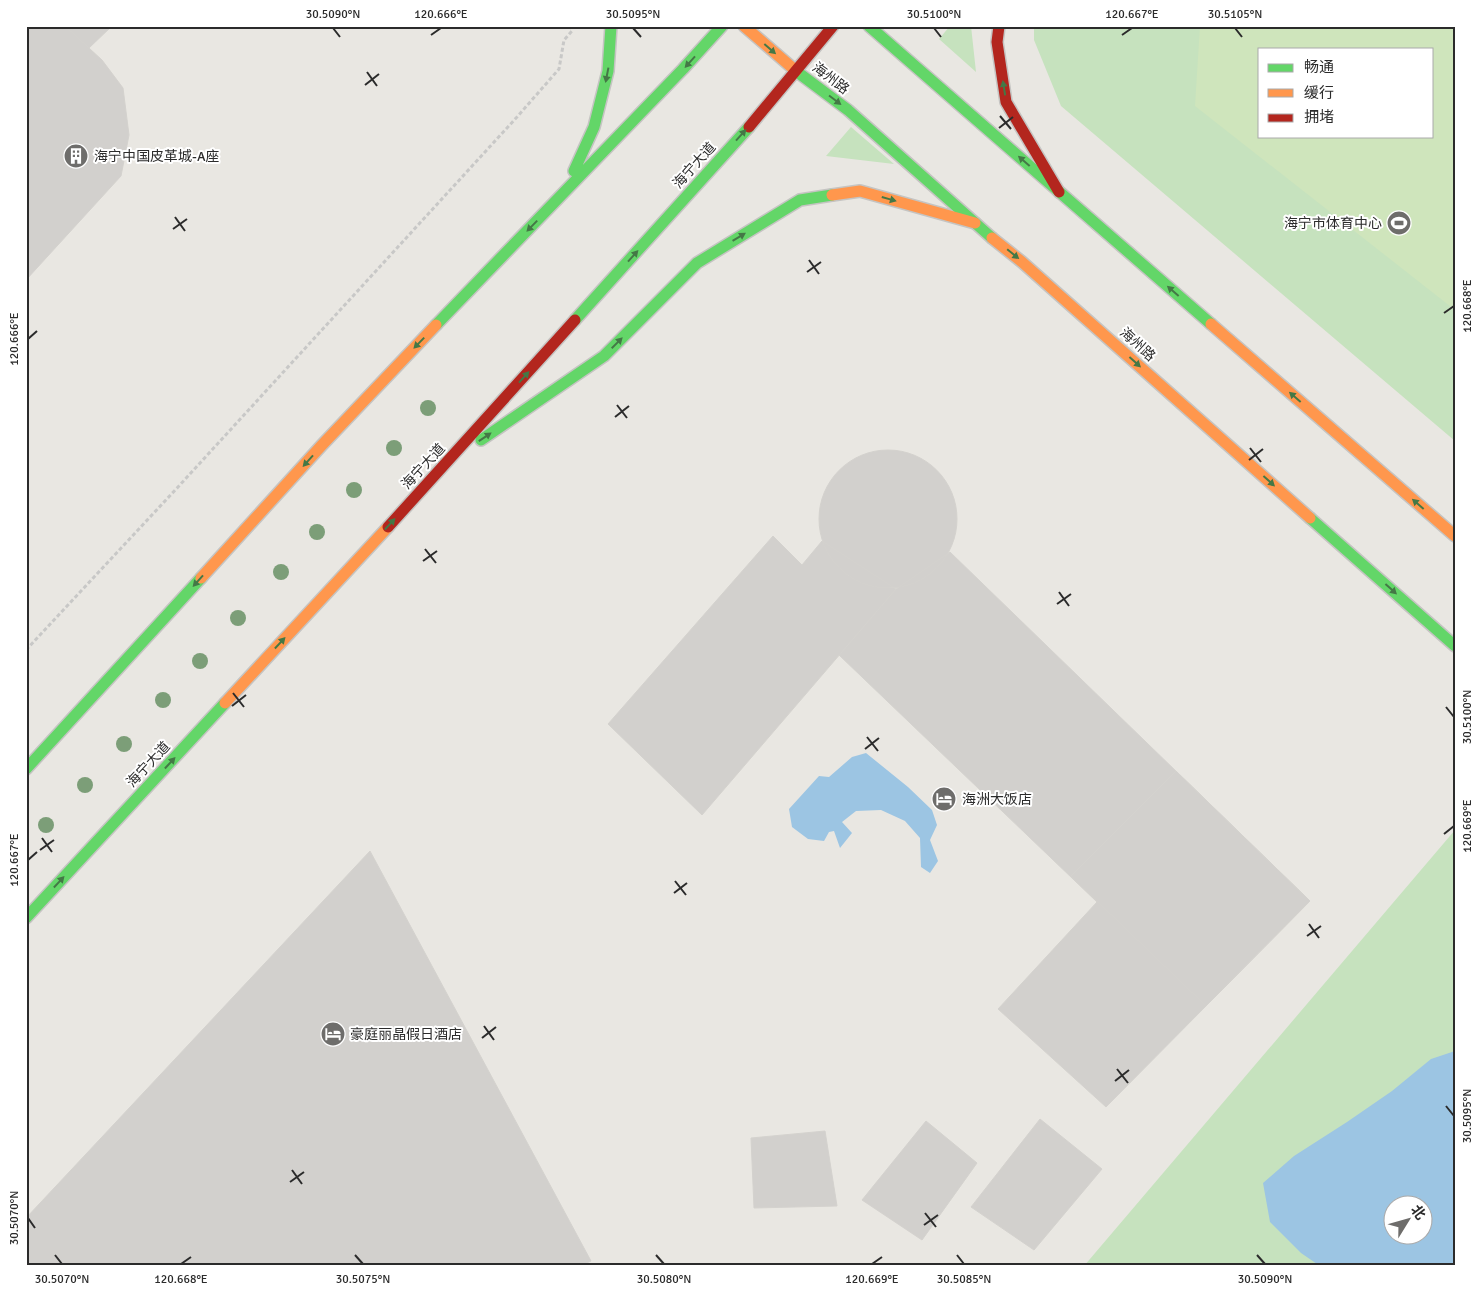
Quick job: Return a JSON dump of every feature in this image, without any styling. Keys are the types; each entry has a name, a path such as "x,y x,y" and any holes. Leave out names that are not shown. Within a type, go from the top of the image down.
{"main road":[{"path":"565,190 594,127 608,71 611,26"},
{"path":"26,769 322,445 722,26"},
{"name":"海州路","path":"744,26 796,71 848,110 1455,646"},
{"name":"海宁大道","path":"26,918 445,465 736,141 833,26"},
{"path":"869,26 1455,536"},
{"path":"999,26 997,42 1006,102 1059,192"},
{"path":"445,465 604,356 697,262 800,200 860,191 975,224"}],"path":[{"path":"26,650 523,110 559,68 564,40 572,31 571,26"}],"green space":[{"path":"950,26 971,26 976,72 939,39"},
{"path":"1034,26 1276,26 1261,48 1258,48 1258,138 1265,138 1455,217 1455,441 1061,106 1034,40"},
{"name":"海宁市体育中心","path":"1200,26 1455,26 1455,310 1195,106"},
{"path":"851,127 894,164 826,156"},
{"path":"1455,830 1455,1266 1084,1266"}],"water":[{"path":"866,753 908,787 932,810 937,825 930,840 938,861 930,873 921,867 920,838 905,821 881,810 856,811 842,822 852,833 840,848 834,831 829,832 824,841 808,839 792,827 789,809 819,776 829,777 852,757"},
{"path":"1455,1051 1455,1266 1320,1266 1301,1253 1270,1222 1263,1183 1294,1156 1392,1091 1431,1059"}],"building":[{"name":"海宁中国皮革城-A座","path":"26,26 65,26 102,60 123,88 129,135 121,176 26,280"},
{"path":"65,26 112,26 89,48"},
{"path":"888,450 914,455 926,461 937,470 946,481 952,493 957,519 952,545 946,557 937,568 926,577 914,583 888,588 862,583 850,577 839,568 830,557 824,545 819,519 824,493 830,481 839,470 850,461 862,455"},
{"path":"773,536 802,565 822,541 896,589 702,815 608,724"},
{"path":"950,552 1310,901 1106,1107 998,1009 1097,902 839,655 896,589"},
{"path":"1176,771 1310,901 1206,1006 1071,876"},
{"name":"豪庭丽晶假日酒店","path":"370,851 591,1261 580,1266 26,1266 26,1218"},
{"path":"1040,1119 1102,1169 1034,1250 971,1207"},
{"path":"926,1121 977,1163 922,1240 862,1200"},
{"path":"825,1131 837,1206 754,1208 751,1138"}],"traffic: fast":[{"path":"574,171 594,127 608,71 611,26"},
{"path":"436,325 683,69 722,26"},
{"path":"869,26 1211,324"},
{"path":"796,71 848,110 992,238"},
{"path":"575,320 749,127"},
{"path":"481,440 604,356 697,263 800,200 832,195"},
{"path":"1310,518 1455,646"},
{"path":"26,769 201,578"},
{"path":"26,918 225,703"}],"traffic: slow":[{"path":"744,26 796,71"},
{"path":"832,195 860,191 975,223"},
{"path":"992,238 1022,262 1310,518"},
{"path":"1211,324 1455,536"},
{"path":"201,578 322,445 436,325"},
{"path":"225,703 388,527"}],"traffic: jam":[{"path":"749,127 833,26"},
{"path":"999,26 997,42 1006,102 1059,192"},
{"path":"388,527 575,320"}],"place":[{"name":"海宁中国皮革城-A座","path":"76,156"},
{"name":"海宁市体育中心","path":"1399,223"},
{"name":"海洲大饭店","path":"944,799"},
{"name":"豪庭丽晶假日酒店","path":"333,1034"}]}
